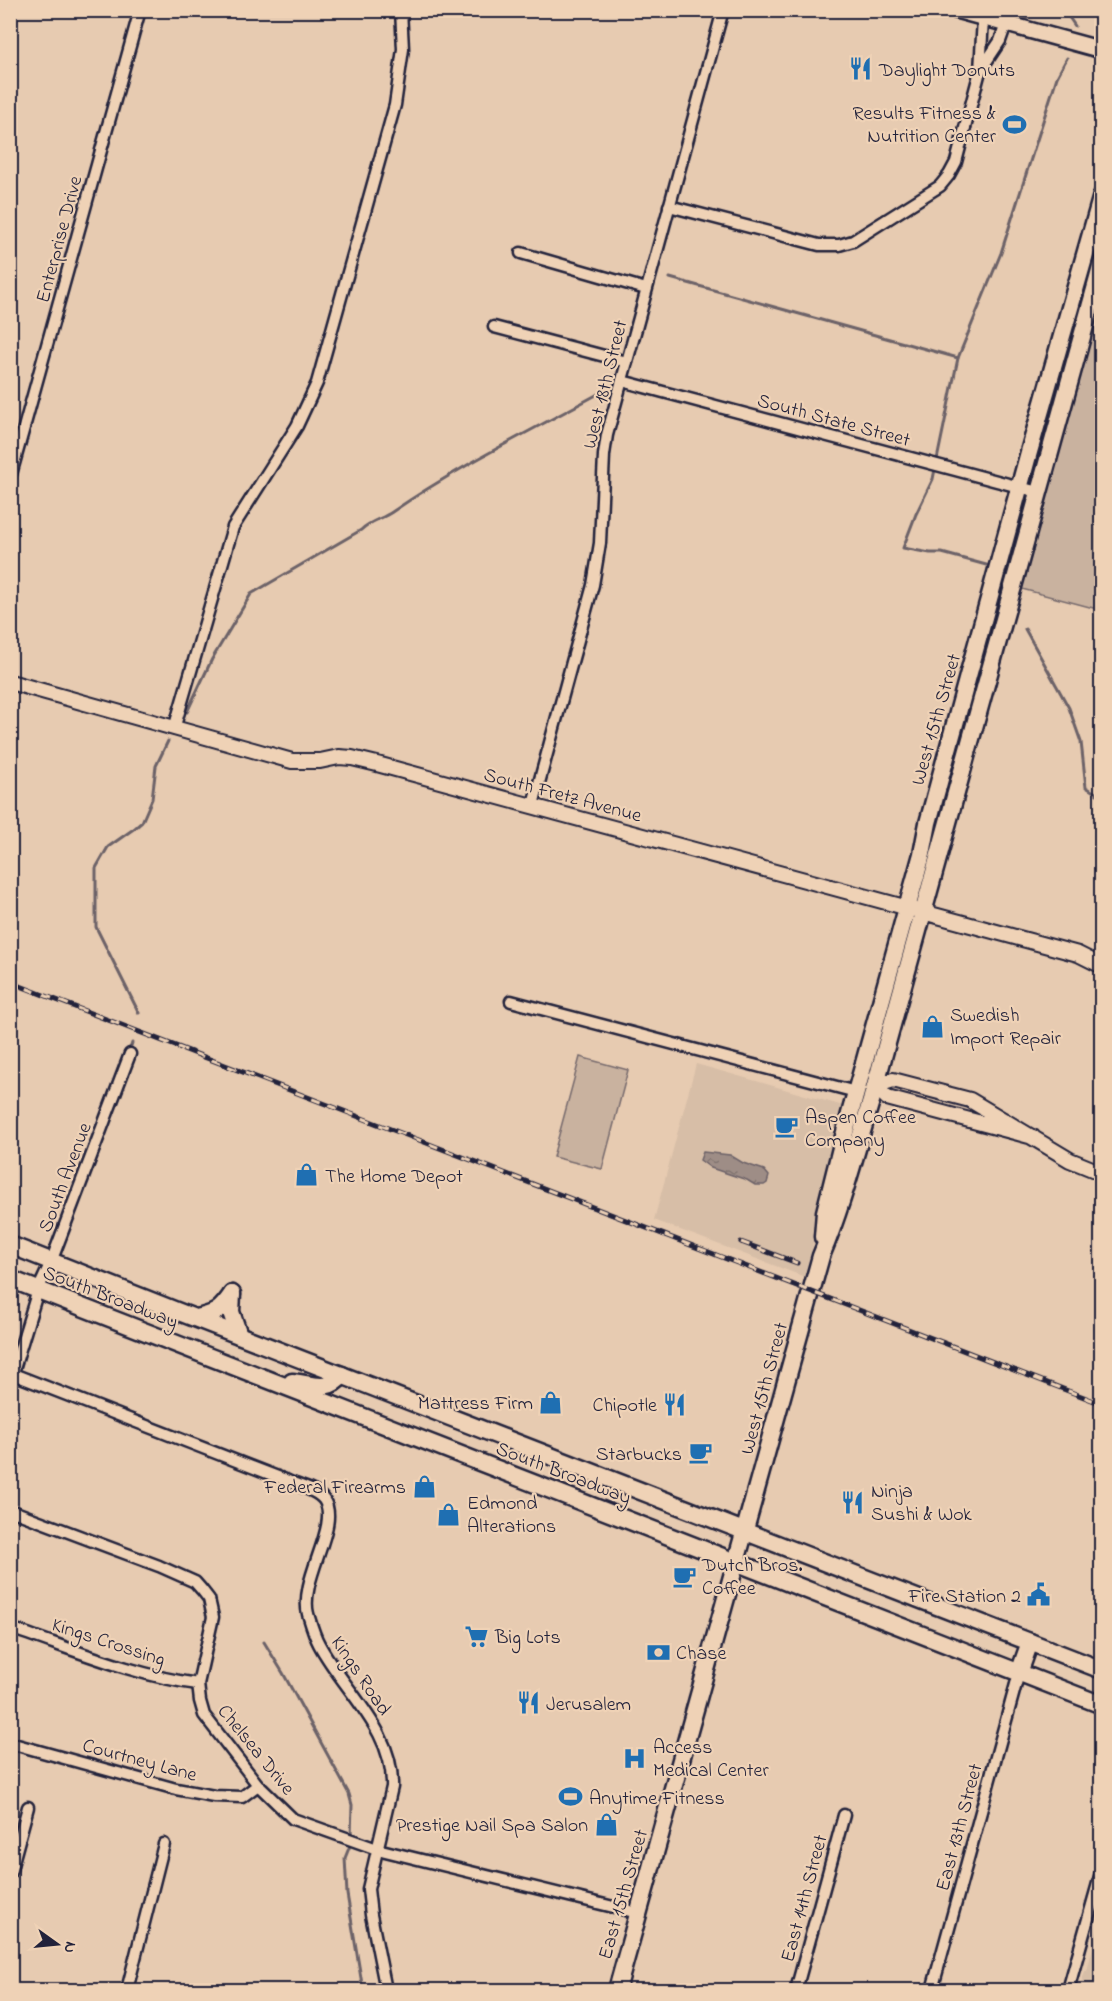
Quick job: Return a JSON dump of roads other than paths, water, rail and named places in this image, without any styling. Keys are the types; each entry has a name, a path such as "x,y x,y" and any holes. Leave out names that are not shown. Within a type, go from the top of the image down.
{"main road":[{"path":"956,10 1101,50"},
{"name":"West 15th Street","path":"821,1256 825,1212 856,1092 1019,487 1101,195"},
{"name":"West 15th Street","path":"746,1531 821,1256 847,1184 875,1086 1101,264"},
{"path":"856,1092 875,1086"},
{"name":"South Broadway","path":"10,1245 1101,1670"},
{"name":"South Broadway","path":"10,1279 738,1561 1101,1705"},
{"path":"196,1318 213,1315 223,1307 232,1294 231,1312 239,1335"},
{"path":"267,1379 325,1387 332,1385 342,1375"},
{"name":"East 15th Street","path":"617,1990 746,1531"},
{"path":"1019,1672 1030,1642"}],"street":[{"name":"Enterprise Drive","path":"10,478 140,10"},
{"path":"174,729 233,526 297,426 317,383 395,105 403,49 401,10"},
{"name":"West 18th Street","path":"532,805 593,585 600,543 607,435 723,10"},
{"path":"669,206 819,245 839,245 853,241 940,186 949,175 956,162 980,71 983,18"},
{"path":"980,71 1000,41 1006,24"},
{"path":"521,253 646,289"},
{"path":"494,327 627,362"},
{"name":"South State Street","path":"622,381 1038,492"},
{"name":"South Fretz Avenue","path":"10,682 292,761 320,761 339,757 362,760 1078,954 1101,966"},
{"path":"511,1001 856,1092"},
{"name":"South Avenue","path":"12,1378 38,1290 51,1262 130,1054"},
{"path":"875,1086 887,1098 1033,1137 1070,1160 1101,1173"},
{"name":"Kings Road","path":"12,1378 312,1491 324,1499 329,1513 327,1528 309,1581 307,1611 318,1643 378,1731 392,1771 392,1787 368,1889 386,1990"},
{"name":"Chelsea Drive","path":"10,1510 159,1566 195,1582 209,1599 213,1617 198,1684 204,1715 258,1785 293,1819 377,1849 638,1913"},
{"name":"Kings Crossing","path":"10,1628 123,1666 175,1681 198,1684"},
{"name":"East 13th Street","path":"932,1990 1019,1672"},
{"name":"Courtney Lane","path":"10,1743 176,1789 204,1794 230,1798 242,1797 258,1785"},
{"path":"10,1873 28,1807"},
{"name":"East 14th Street","path":"796,1990 844,1815"},
{"path":"127,1990 164,1844"},
{"path":"1068,1990 1101,1869"}],"water":[{"path":"703,1152 730,1155 743,1163 764,1170 769,1176 767,1183 755,1185 711,1168 700,1160"}],"waterway":[{"path":"1064,10 1075,26"},
{"path":"990,566 942,553 903,548 933,479 958,358 1001,253 1057,77 1067,58"},
{"path":"670,278 958,358"},
{"path":"187,712 212,659 251,594 468,465 598,394"},
{"path":"1025,629 1069,708 1081,742 1086,787 1102,797"},
{"path":"139,1013 96,927 96,868 108,847 142,822 152,799 156,766 168,741"},
{"path":"129,1052 132,1043"},
{"path":"264,1642 349,1794 352,1805 351,1836"},
{"path":"351,1843 345,1858 347,1894 363,1990"}],"railway":[{"path":"10,982 1102,1404"},
{"path":"741,1242 797,1263"}],"place":[{"name":"Daylight Donuts","path":"861,69"},
{"name":"Results Fitness & Nutrition Center","path":"1014,124"},
{"name":"Swedish Import Repair","path":"932,1026"},
{"name":"Aspen Coffee Company","path":"787,1127"},
{"name":"The Home Depot","path":"307,1175"},
{"name":"Mattress Firm","path":"551,1402"},
{"name":"Chipotle","path":"675,1404"},
{"name":"Starbucks","path":"700,1453"},
{"name":"Federal Firearms","path":"424,1486"},
{"name":"Ninja Sushi & Wok","path":"853,1502"},
{"name":"Edmond Alterations","path":"449,1514"},
{"name":"Dutch Bros. Coffee","path":"684,1576"},
{"name":"Fire Station 2","path":"1039,1595"},
{"name":"Big Lots","path":"477,1636"},
{"name":"Chase","path":"658,1652"},
{"name":"Jerusalem","path":"528,1703"},
{"name":"Access Medical Center","path":"635,1758"},
{"name":"Anytime Fitness","path":"571,1797"},
{"name":"Prestige Nail Spa Salon","path":"606,1824"}]}
